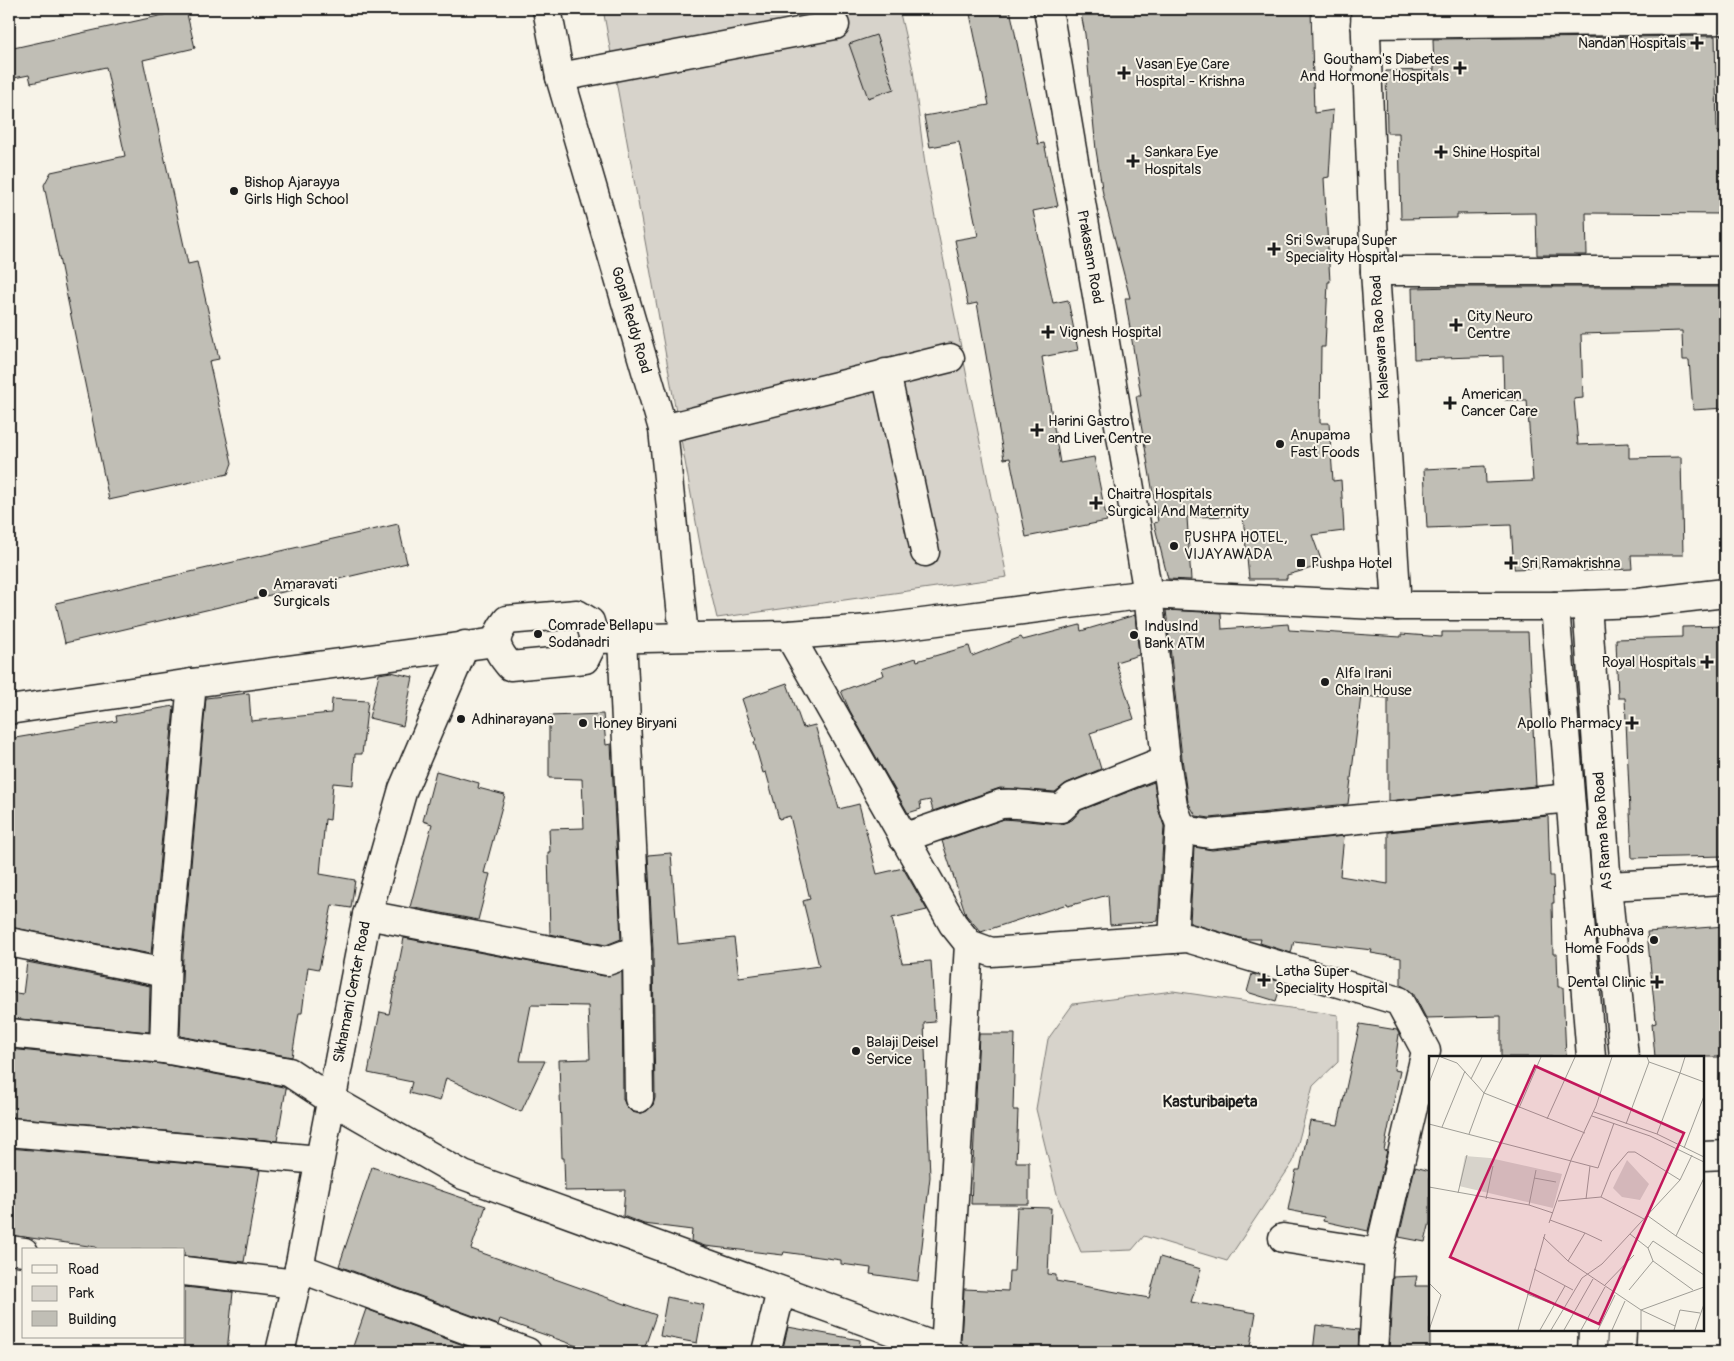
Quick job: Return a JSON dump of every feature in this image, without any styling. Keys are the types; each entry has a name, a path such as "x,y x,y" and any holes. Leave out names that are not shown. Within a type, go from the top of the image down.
{"street":[{"name":"Gopal Reddy Road","path":"548,9 560,77 663,429 684,636"},
{"name":"Prakasam Road","path":"1048,9 1148,594 1166,760 1173,806 1180,824"},
{"path":"1365,16 1725,20"},
{"name":"Kaleswara Rao Road","path":"1365,16 1375,271 1397,606"},
{"path":"560,77 835,26"},
{"path":"1375,271 1725,271"},
{"path":"663,429 950,358"},
{"path":"886,373 925,552"},
{"path":"595,639 788,635 883,628 1148,594 1397,606 1555,606 1638,602 1725,592"},
{"name":"AS Rama Rao Road","path":"1587,604 1607,886 1624,1056"},
{"name":"AS Rama Rao Road","path":"1555,606 1591,1056"},
{"path":"577,614 590,622 595,639 584,659 510,666 500,654 496,642 497,632 507,620 577,614"},
{"path":"788,635 952,924 969,944 991,952 1187,938 1399,1001 1426,1051 1379,1253 1372,1352"},
{"path":"622,638 637,950 639,1098"},
{"path":"9,710 192,682 496,642"},
{"name":"Sikhamani Center Road","path":"280,1352 298,1276 330,1099 367,915 403,789 465,645"},
{"path":"164,1049 166,973 192,682"},
{"path":"903,838 1002,804 1014,802 1047,808 1061,808 1073,797 1166,760"},
{"path":"1180,824 1190,831 1210,834 1570,798"},
{"path":"1173,939 1180,824"},
{"path":"1607,886 1725,880"},
{"path":"367,915 607,961 637,950"},
{"path":"9,942 166,973"},
{"path":"9,1033 164,1049 289,1072 330,1099 463,1175 948,1351 969,944"},
{"path":"9,1132 319,1160"},
{"path":"1704,1156 1725,1154"},
{"path":"1283,1238 1379,1253"},
{"path":"9,1250 22,1252"},
{"path":"185,1271 298,1276 526,1352"},
{"path":"766,1352 782,1291"},
{"path":"1592,1352 1593,1331"},
{"path":"1621,1352 1622,1331"}],"green space":[{"path":"603,9 899,9 913,70 926,172 1007,577 717,618 702,555"},
{"path":"1173,991 1338,1015 1338,1062 1313,1086 1293,1162 1227,1261 1144,1236 1132,1250 1081,1252 1058,1198 1036,1109 1048,1039 1073,1004"}],"building":[{"path":"969,9 1010,9 1038,144 1044,143 1058,206 1033,211 1053,303 1068,300 1078,350 1042,357 1060,463 1094,457 1107,521 1026,537 1010,458 1004,459 977,303 968,305 955,240 978,236 959,142 930,147 924,116 989,105"},
{"path":"1080,9 1311,9 1314,113 1333,110 1329,177 1324,178 1330,282 1328,282 1325,347 1321,347 1320,423 1329,423 1333,481 1341,480 1344,531 1312,535 1323,565 1287,575 1287,579 1249,579 1243,516 1187,517 1191,580 1168,579 1154,523 1158,522 1136,396 1141,396 1125,298 1130,298 1103,194 1096,150 1085,34"},
{"path":"186,10 195,48 143,60 188,264 197,262 219,359 209,361 232,463 228,474 109,500 44,185 51,172 125,156 106,67 31,83 29,75 9,79 9,49"},
{"path":"876,35 894,89 868,98 849,44"},
{"path":"1715,36 1717,132 1725,132 1725,214 1586,213 1587,255 1537,255 1536,213 1457,214 1457,218 1401,219 1399,133 1387,133 1386,71 1434,70 1433,39"},
{"path":"1725,287 1725,408 1693,410 1689,360 1683,360 1682,331 1581,334 1583,398 1574,399 1578,445 1629,443 1629,458 1681,457 1683,555 1631,555 1632,569 1583,571 1583,566 1514,569 1511,525 1427,528 1424,469 1485,466 1486,483 1533,481 1527,400 1504,400 1503,356 1414,359 1412,288"},
{"path":"398,524 407,563 65,643 56,603"},
{"path":"1166,610 1221,613 1222,629 1288,624 1289,630 1401,637 1401,634 1442,637 1442,632 1528,632 1536,786 1388,801 1388,698 1361,696 1348,804 1210,818 1196,816 1188,802"},
{"path":"1135,615 1139,655 1116,662 1134,719 1090,733 1101,769 1067,783 1055,792 1000,788 933,811 930,800 920,802 921,809 908,813 850,711 841,691 884,675 882,669 916,658 917,661 969,646 972,656 1021,637 1023,640 1080,625 1081,631"},
{"path":"1725,626 1725,856 1632,858 1625,698 1618,698 1616,639 1682,637 1682,627"},
{"path":"391,672 413,677 403,726 369,718 379,674"},
{"path":"787,683 803,728 815,725 839,809 859,804 877,874 903,868 927,910 892,918 902,963 931,961 935,1022 924,1023 930,1177 918,1281 870,1274 871,1268 841,1264 841,1260 784,1252 783,1255 705,1246 691,1241 692,1230 644,1224 623,1216 625,1190 565,1191 559,1060 590,1059 588,1006 531,1005 520,1061 545,1061 521,1112 446,1078 440,1101 409,1093 412,1082 368,1073 380,1012 389,1014 404,938 604,976 622,972 623,1099 626,1106 632,1112 640,1114 647,1111 653,1105 655,1098 653,949 648,855 671,853 678,944 734,938 739,977 819,966 803,901 810,899 790,816 779,819 766,772 763,773 754,742 756,741 742,699"},
{"path":"249,693 251,721 331,713 332,699 368,701 362,754 355,754 353,785 333,783 330,820 325,819 320,874 355,880 351,908 332,905 319,969 308,967 302,1013 299,1013 292,1057 180,1036 183,955 206,698"},
{"path":"174,706 151,954 9,927 9,739 117,721 116,716"},
{"path":"603,714 606,745 611,744 621,939 606,945 550,934 548,852 550,852 549,829 584,828 582,779 549,778 549,716"},
{"path":"436,771 479,783 478,788 505,795 484,873 490,874 478,920 410,907 432,824 423,821"},
{"path":"1154,782 1158,808 1164,826 1158,921 1110,925 1108,895 1068,906 1067,904 981,932 966,915 942,841 1004,819 1061,824 1072,820 1081,810"},
{"path":"1548,816 1550,876 1553,876 1554,903 1552,903 1553,954 1557,954 1558,987 1563,987 1566,1056 1501,1056 1501,1016 1426,1018 1413,993 1401,985 1401,958 1371,953 1372,950 1294,941 1291,953 1260,943 1261,939 1244,939 1190,923 1194,847 1212,850 1344,836 1340,876 1388,884 1388,832"},
{"path":"1725,926 1725,1057 1655,1056 1652,1024 1656,1023 1647,932"},
{"path":"27,962 150,986 149,1032 9,1018 9,992 23,994"},
{"path":"1252,974 1282,982 1276,1001 1247,992"},
{"path":"1360,1024 1397,1030 1399,1034 1394,1070 1400,1071 1384,1150 1387,1151 1368,1231 1323,1221 1324,1217 1288,1210 1296,1170 1300,1170 1310,1121 1338,1125"},
{"path":"979,1034 1015,1034 1013,1110 1018,1110 1016,1162 1029,1162 1029,1204 971,1204"},
{"path":"9,1049 162,1064 283,1087 286,1089 277,1141 9,1117"},
{"path":"9,1148 260,1170 244,1262 185,1256 185,1248 96,1248 9,1235"},
{"path":"372,1167 486,1206 471,1249 656,1315 643,1352 594,1352 500,1319 498,1325 339,1266"},
{"path":"1415,1167 1429,1171 1429,1226 1425,1242 1399,1237"},
{"path":"1017,1207 1051,1208 1048,1274 1056,1275 1056,1281 1149,1298 1160,1257 1201,1269 1191,1302 1256,1313 1249,1352 1071,1352 1012,1346 1011,1352 965,1352 961,1341 964,1289 1008,1291 1009,1271 1014,1271"},
{"path":"1417,1276 1415,1286 1429,1286 1430,1352 1389,1352 1393,1277"},
{"path":"185,1287 233,1292 227,1352 184,1352"},
{"path":"667,1297 704,1305 697,1343 660,1336"},
{"path":"366,1309 482,1352 351,1352"},
{"path":"1316,1325 1359,1330 1358,1352 1313,1352"},
{"path":"788,1327 860,1340 859,1352 782,1352"}],"place":[{"name":"Nandan Hospitals","path":"1697,43"},
{"name":"Goutham's Diabetes And Hormone Hospitals","path":"1460,68"},
{"name":"Vasan Eye Care Hospital - Krishna","path":"1124,73"},
{"name":"Shine Hospital","path":"1441,152"},
{"name":"Sankara Eye Hospitals","path":"1133,161"},
{"name":"Bishop Ajarayya Girls High School","path":"234,191"},
{"name":"Sri Swarupa Super Speciality Hospital","path":"1274,249"},
{"name":"City Neuro Centre","path":"1456,325"},
{"name":"Vignesh Hospital","path":"1048,332"},
{"name":"American Cancer Care","path":"1450,403"},
{"name":"Harini Gastro and Liver Centre","path":"1037,430"},
{"name":"Anupama Fast Foods","path":"1280,444"},
{"name":"Chaitra Hospitals Surgical And Maternity","path":"1096,503"},
{"name":"PUSHPA HOTEL, VIJAYAWADA","path":"1174,546"},
{"name":"Pushpa Hotel","path":"1301,563"},
{"name":"Sri Ramakrishna","path":"1511,563"},
{"name":"Amaravati Surgicals","path":"263,593"},
{"name":"Comrade Bellapu Sodanadri","path":"538,634"},
{"name":"IndusInd Bank ATM","path":"1134,635"},
{"name":"Royal Hospitals","path":"1707,662"},
{"name":"Alfa Irani Chain House","path":"1325,682"},
{"name":"Adhinarayana","path":"461,719"},
{"name":"Honey Biryani","path":"583,723"},
{"name":"Apollo Pharmacy","path":"1632,723"},
{"name":"Anubhava Home Foods","path":"1654,940"},
{"name":"Latha Super Speciality Hospital","path":"1264,980"},
{"name":"Dental Clinic","path":"1657,982"},
{"name":"Balaji Deisel Service","path":"856,1051"}],"district":[{"name":"Kasturibaipeta","path":"1210,1102"}]}
